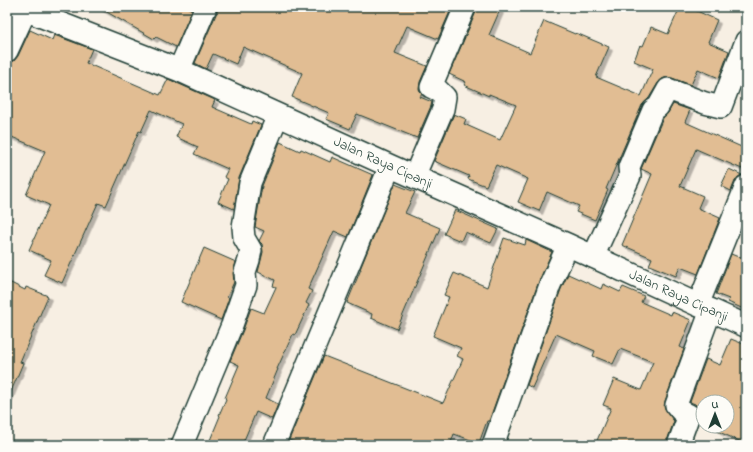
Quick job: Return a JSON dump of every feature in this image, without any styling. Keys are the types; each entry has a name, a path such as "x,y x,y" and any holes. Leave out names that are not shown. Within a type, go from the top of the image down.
{"main road":[{"name":"Jalan Raya Cipanji","path":"22,9 179,70 746,326"}],"street":[{"path":"179,70 206,7"},
{"path":"414,176 443,109 445,97 439,91 431,87 465,7"},
{"path":"7,51 22,9"},
{"path":"593,256 630,176 629,167 653,110 658,107 668,89 705,103 721,107 746,41"},
{"path":"182,445 232,325 246,285 245,272 251,250 244,238 243,227 250,183 278,115"},
{"path":"274,445 390,166"},
{"path":"678,445 688,415 681,411 676,405 705,308 746,186"},
{"path":"493,445 550,285 568,245"}],"building":[{"path":"98,7 187,7 192,10 176,47 156,37 154,39"},
{"path":"218,7 452,7 438,39 407,26 395,53 427,66 420,82 419,89 422,94 420,97 432,102 417,138 357,114 350,129 326,119 329,113 292,97 302,73 243,47 236,64 213,54 206,69 195,63"},
{"path":"477,7 492,7 500,10 489,35 530,53 544,21 609,47 596,77 641,96 653,69 634,61 640,45 643,46 651,27 668,34 680,7 688,7 717,20 708,42 729,51 719,78 698,69 691,85 667,77 658,83 649,98 642,105 606,189 608,190 595,220 576,212 579,206 547,192 539,211 518,202 528,179 496,165 486,186 468,179 469,176 434,161 454,114 466,119 464,124 500,140 516,105 489,94 489,96 464,85 466,82 449,74"},
{"path":"30,30 52,40 54,35 92,49 86,63 160,95 168,79 215,100 212,107 251,124 252,121 261,125 239,178 234,209 218,202 228,179 224,177 228,169 194,154 198,147 176,137 182,124 151,110 141,132 139,131 106,206 98,203 62,283 44,275 51,260 29,250 49,205 26,195 45,151 7,135 7,63 14,61 18,56"},
{"path":"673,104 690,110 685,122 746,149 746,159 742,169 696,149 680,186 703,196 698,208 720,218 698,274 680,267 676,276 649,265 652,258 622,245 652,174 641,169 663,118"},
{"path":"280,142 300,151 301,149 330,162 332,157 373,175 348,237 334,231 308,289 312,291 306,303 309,305 295,335 293,334 266,398 278,404 272,419 256,412 242,445 208,445 239,365 230,361 251,308 264,313 276,287 273,286 275,280 258,272 263,252 262,244 259,241 264,231 255,227 262,186"},
{"path":"729,169 742,175 735,181 731,191 721,186"},
{"path":"395,184 415,192 405,213 440,228 397,329 371,318 372,314 347,303"},
{"path":"455,210 498,229 491,243 465,232 461,241 444,234"},
{"path":"504,238 525,245 526,240 552,252 539,281 489,421 487,421 479,443 454,434 450,445 303,445 289,440 324,356 443,403 463,359 457,356 461,348 433,336 449,297 444,295 454,273 487,287"},
{"path":"204,248 236,262 233,273 234,282 227,297 229,298 221,320 181,302"},
{"path":"731,254 746,260 746,310 728,302 729,299 716,294"},
{"path":"568,274 601,289 603,284 620,292 623,287 644,296 641,302 671,315 672,312 691,320 680,347 684,349 665,401 664,407 674,421 666,445 595,445 611,408 603,405 614,379 641,390 653,362 620,349 613,364 593,356 595,351 556,334 532,388 527,385 561,289"},
{"path":"7,281 25,290 26,287 48,296 20,362 23,363 7,401"},
{"path":"731,339 746,345 746,444 724,434 735,434 735,394 695,394 695,404 690,402 706,359 720,365"}]}
